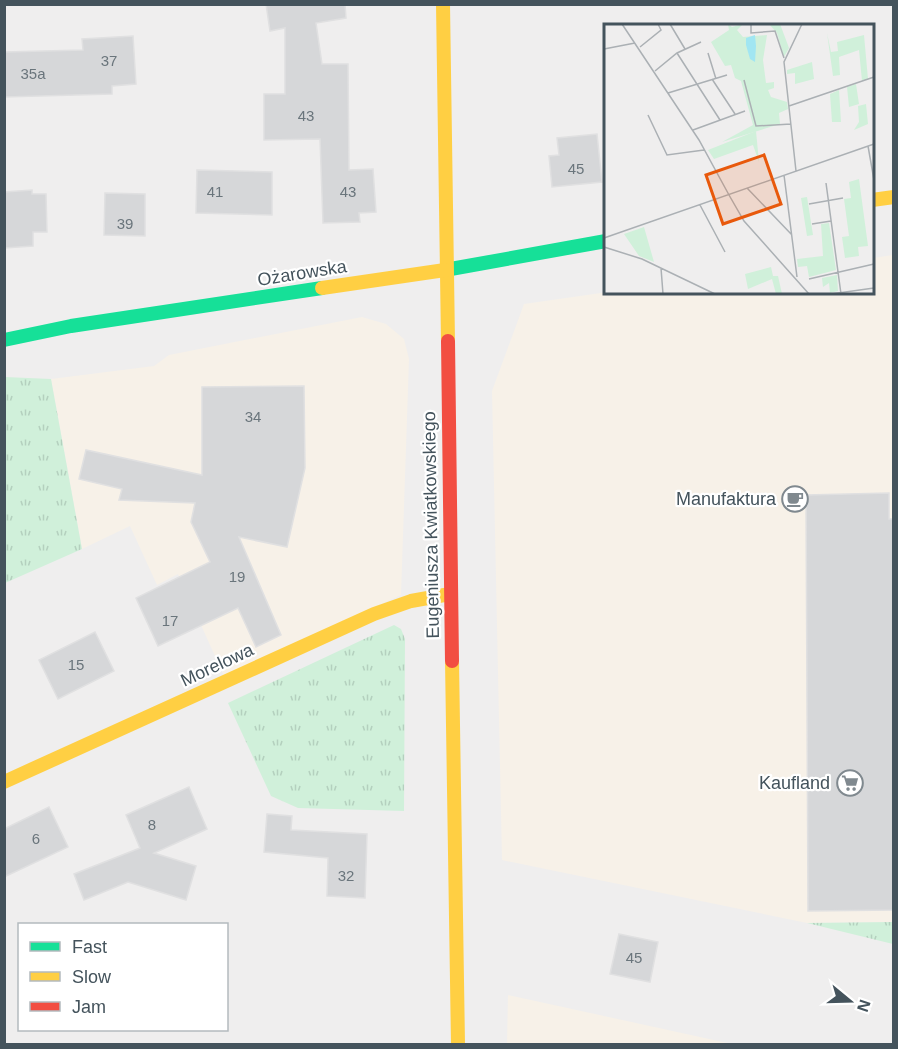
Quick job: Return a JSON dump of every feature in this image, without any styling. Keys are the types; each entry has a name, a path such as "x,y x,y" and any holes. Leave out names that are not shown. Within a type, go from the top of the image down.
{"main road":[{"name":"Eugeniusza Kwiatkowskiego","path":"442,4 458,1044"},
{"path":"874,200 894,197"},
{"name":"Ożarowska","path":"4,340 71,326 446,270 604,241"},
{"name":"Morelowa","path":"4,782 374,614 411,602 450,594"}],"shaded area":[{"path":"893,255 893,922 807,923 502,860 492,391 524,304 604,293 874,294 874,258"},
{"path":"362,317 386,324 404,339 409,359 401,595 224,676 178,574 157,585 130,526 82,549 51,379 154,366 169,355"},
{"path":"508,995 732,1044 507,1044"}],"green space":[{"path":"5,377 51,379 82,549 5,583"},
{"path":"394,625 401,629 405,639 404,811 298,808 271,796 228,703"},
{"path":"893,922 893,944 807,923"}],"building":[{"path":"266,4 345,4 346,18 316,23 322,64 348,64 349,170 373,169 376,212 359,213 360,222 323,223 320,139 264,140 264,94 285,94 285,28 270,31"},
{"path":"133,36 136,84 112,86 112,94 4,97 4,52 83,50 82,39"},
{"path":"597,134 602,182 552,187 549,156 559,155 557,138"},
{"path":"197,170 272,172 272,215 196,213"},
{"path":"32,190 32,194 46,194 47,232 33,232 33,246 5,248 4,192"},
{"path":"105,193 145,194 145,236 104,235"},
{"path":"304,386 305,468 287,547 239,537 281,635 256,647 238,608 158,646 136,598 210,562 191,522 195,503 119,500 122,489 79,479 86,450 202,475 202,387"},
{"name":"Kaufland","path":"889,493 889,519 894,519 894,910 808,911 806,495"},
{"path":"95,632 114,671 58,699 39,660"},
{"path":"189,787 207,829 154,853 196,866 186,900 128,882 84,900 74,874 140,848 126,815"},
{"path":"49,807 68,847 4,877 4,829"},
{"path":"267,814 292,816 291,830 367,834 365,898 327,896 328,858 264,852"},
{"path":"619,934 658,942 650,982 610,974"}],"traffic: fast":[{"path":"445,270 604,241"},
{"path":"4,340 71,326 322,288"}],"traffic: slow":[{"path":"443,4 448,341"},
{"path":"874,200 894,197"},
{"path":"322,288 445,270"},
{"path":"4,782 374,614 411,601 450,594"},
{"path":"452,661 458,1044"}],"traffic: jam":[{"path":"448,341 452,661"}],"place":[{"name":"Manufaktura","path":"795,499"},
{"name":"Kaufland","path":"850,783"}]}
